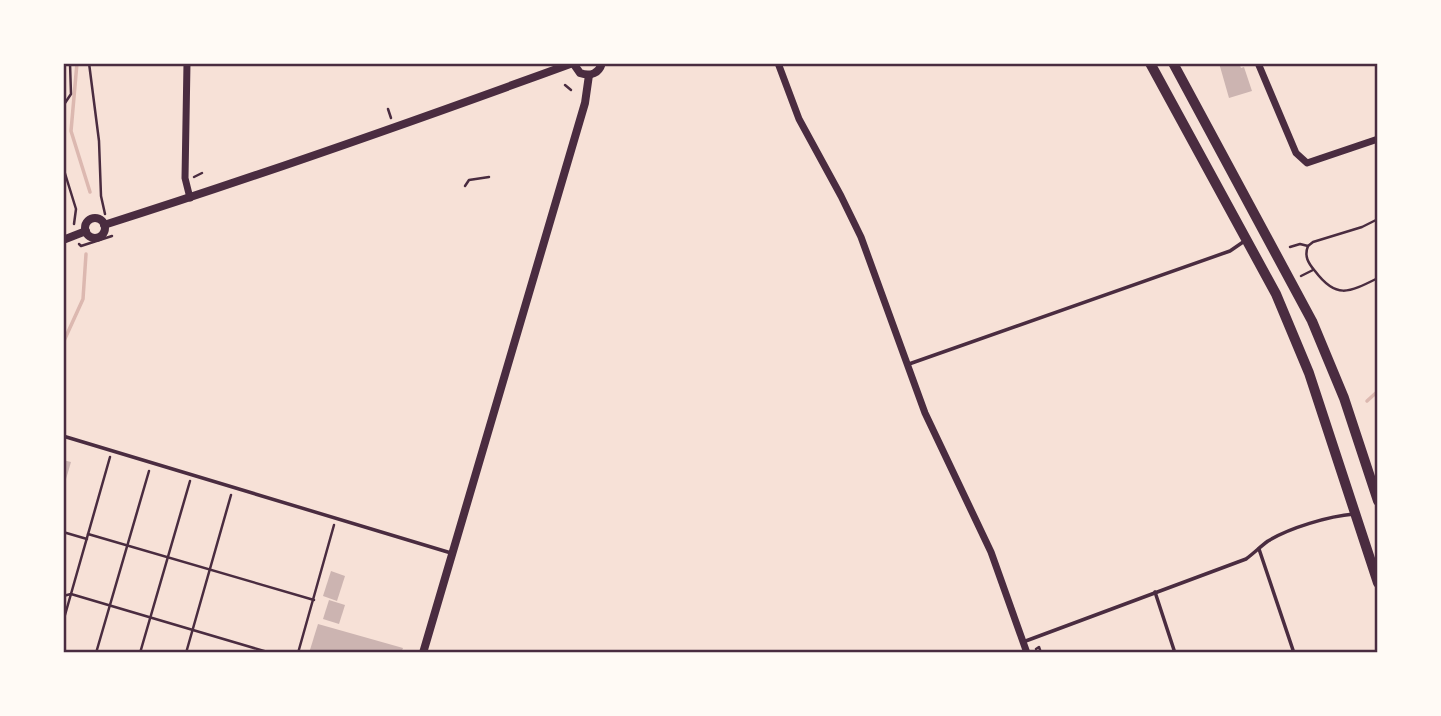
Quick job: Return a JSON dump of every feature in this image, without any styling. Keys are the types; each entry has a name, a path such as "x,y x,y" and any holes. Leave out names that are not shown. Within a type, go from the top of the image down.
{"main road":[{"path":"1150,63 1276,294 1305,364 1378,583"},
{"path":"1173,63 1312,321 1344,398 1378,501"}],"street":[{"path":"187,63 185,178 190,198"},
{"path":"106,225 393,128 573,63 580,73 589,75 597,72 602,63"},
{"path":"778,63 799,119 851,214 934,433 991,552 1027,653"},
{"path":"1258,63 1296,153 1307,163 1378,139"},
{"path":"423,653 585,103 589,75"},
{"path":"92,218 99,219 106,225 99,237 91,237 86,231 86,224 92,218"},
{"path":"63,240 86,231"}],"lane":[{"path":"907,365 1230,251 1247,240"},
{"path":"63,436 453,554"},
{"path":"1021,642 1247,559 1269,540 1333,516 1356,514"},
{"path":"1259,549 1294,653"},
{"path":"1155,592 1175,653"}],"path":[{"path":"63,106 71,94 71,63"},
{"path":"89,63 106,225"},
{"path":"565,85 572,90"},
{"path":"63,167 76,209 76,219"},
{"path":"466,187 469,180 489,177"},
{"path":"1290,247 1300,244 1308,246 1378,219"},
{"path":"1308,246 1306,252 1309,265 1328,288 1337,291 1378,278"},
{"path":"1291,280 1314,270"},
{"path":"63,622 112,451"},
{"path":"96,653 151,462"},
{"path":"140,653 191,475"},
{"path":"186,653 233,487"},
{"path":"298,653 336,518"},
{"path":"63,532 87,539"},
{"path":"88,534 314,600"},
{"path":"63,596 71,594 271,653"}],"building":[{"path":"1219,63 1239,63 1241,68 1244,67 1252,91 1229,98"},
{"path":"63,460 71,462 64,486 63,486"},
{"path":"331,571 345,576 337,601 323,596"},
{"path":"329,600 345,605 339,624 323,619"},
{"path":"318,624 403,648 401,653 309,653"}],"waterway":[{"path":"77,63 71,131 90,192"},
{"path":"63,343 83,299 86,254"},
{"path":"1367,401 1378,391"}]}
